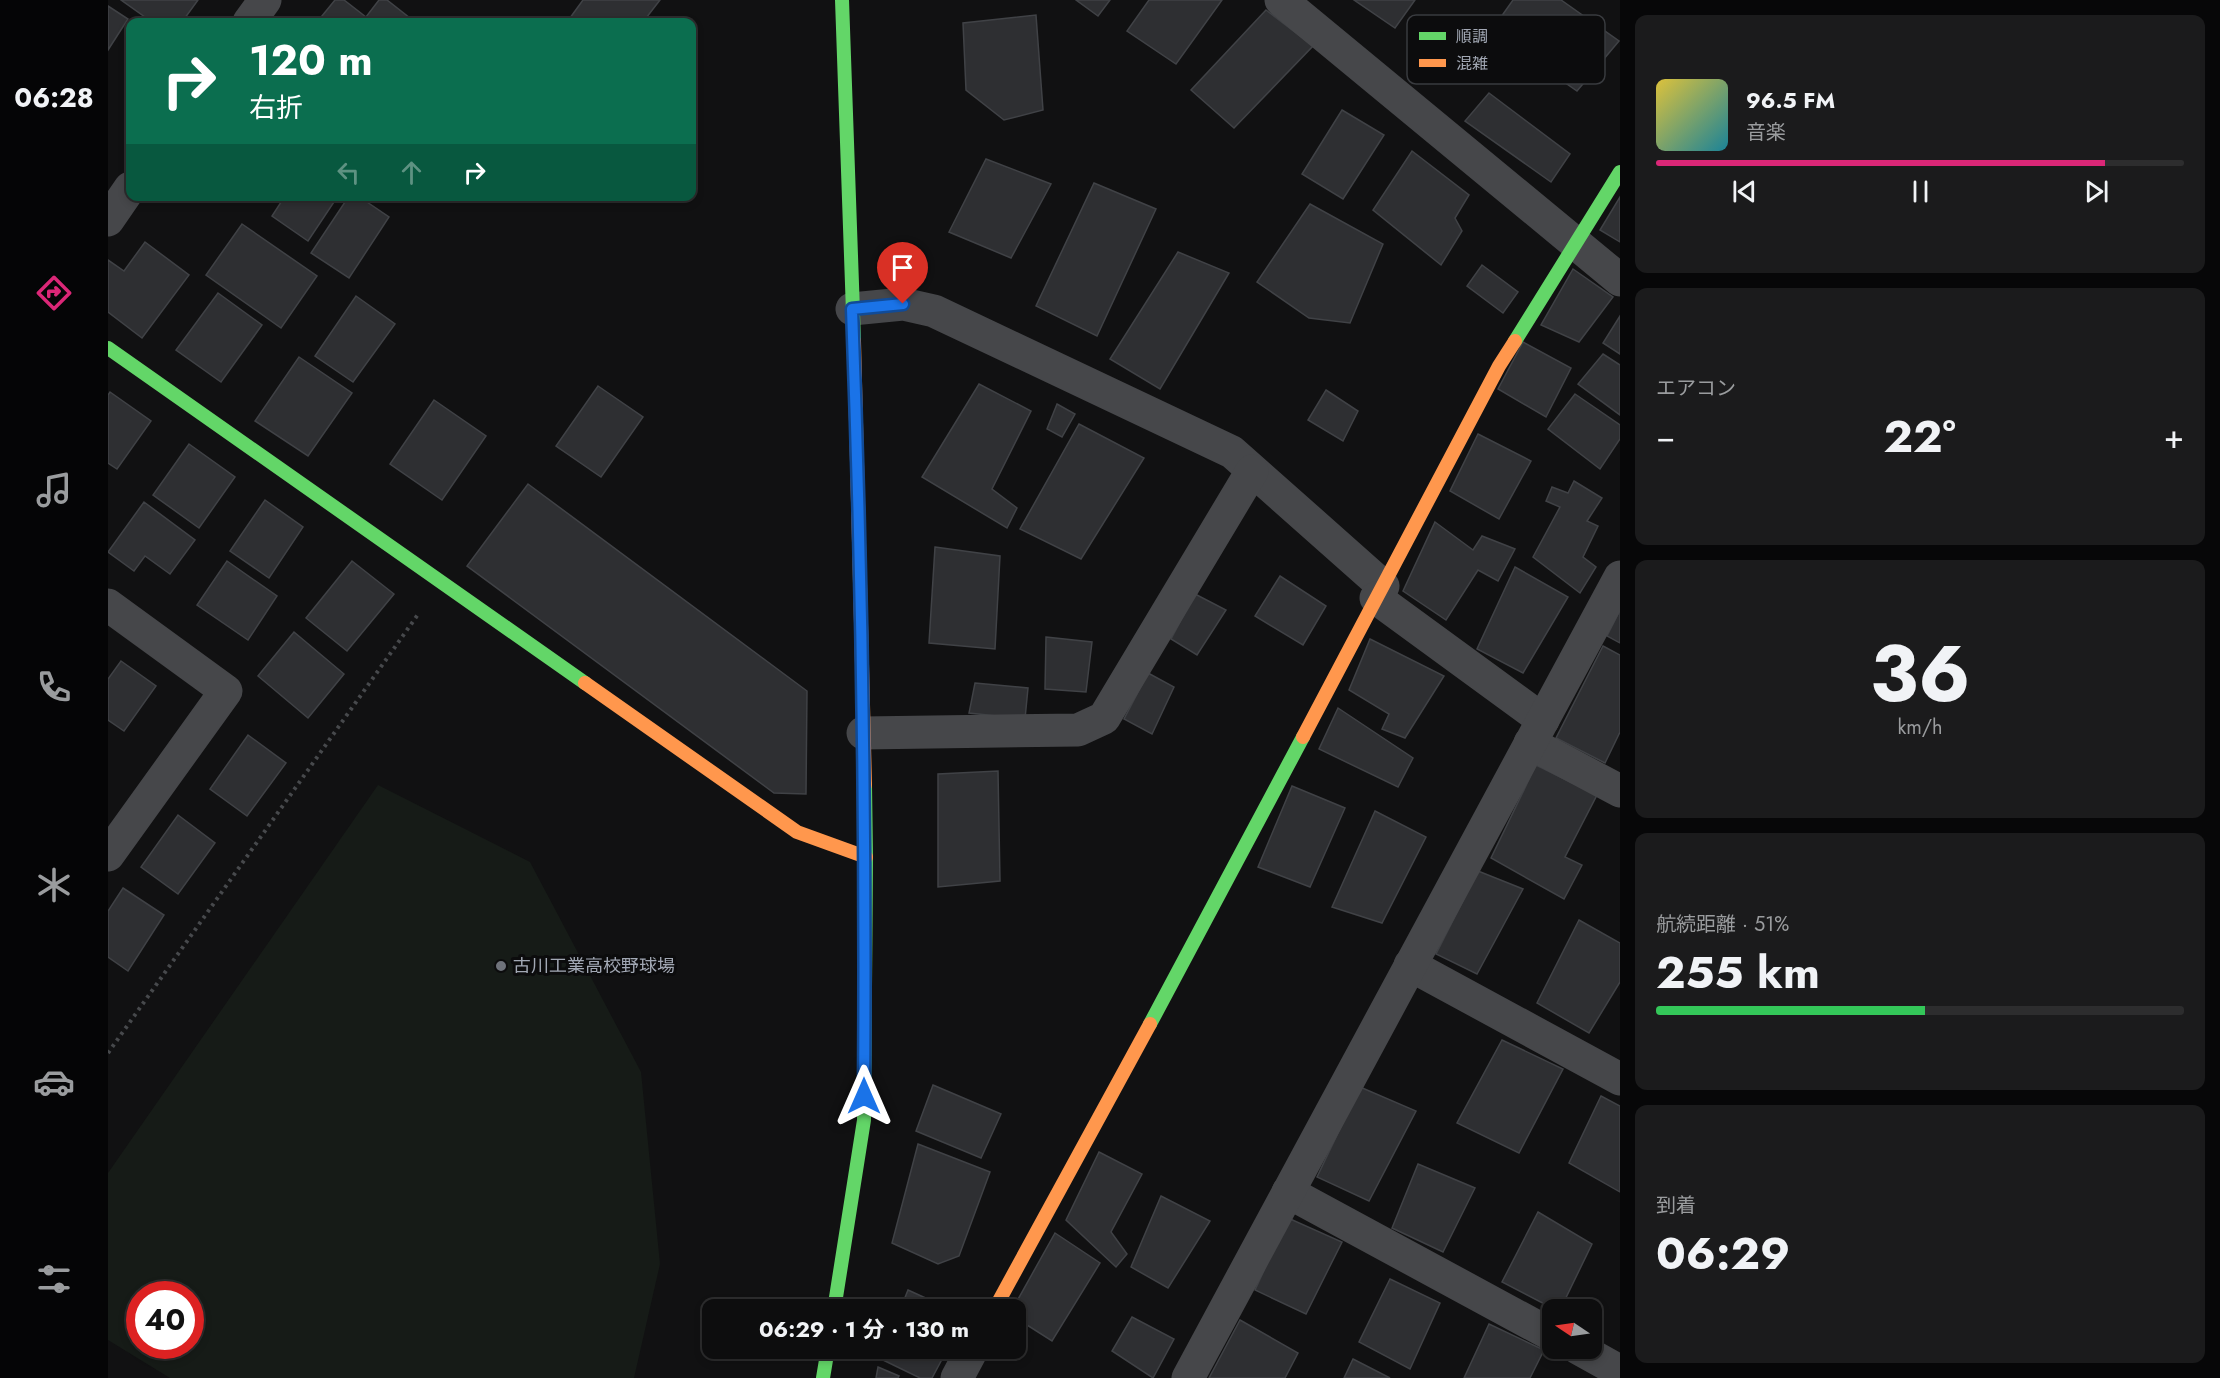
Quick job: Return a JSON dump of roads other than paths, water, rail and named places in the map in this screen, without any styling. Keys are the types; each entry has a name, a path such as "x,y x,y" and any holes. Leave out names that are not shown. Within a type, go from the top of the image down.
{"street":[{"path":"252,18 265,0"},
{"path":"836,1299 864,1120 866,857 858,469 842,0"},
{"path":"1281,0 1620,280"},
{"path":"1000,1299 1171,985 1498,366 1620,172"},
{"path":"108,219 126,194"},
{"path":"852,309 903,304 934,311 1232,452 1380,592 1537,731 1620,791"},
{"path":"108,348 797,832 866,857"},
{"path":"863,733 1078,730 1104,718 1252,471"},
{"path":"1188,1378 1620,577"},
{"path":"108,605 226,691 108,855"},
{"path":"1410,964 1620,1079"},
{"path":"1288,1192 1542,1330"},
{"path":"823,1378 826,1359"},
{"path":"957,1378 967,1359"},
{"path":"1599,1359 1613,1366"}],"place":[{"name":"古川工業高校野球場","path":"501,966"}]}
